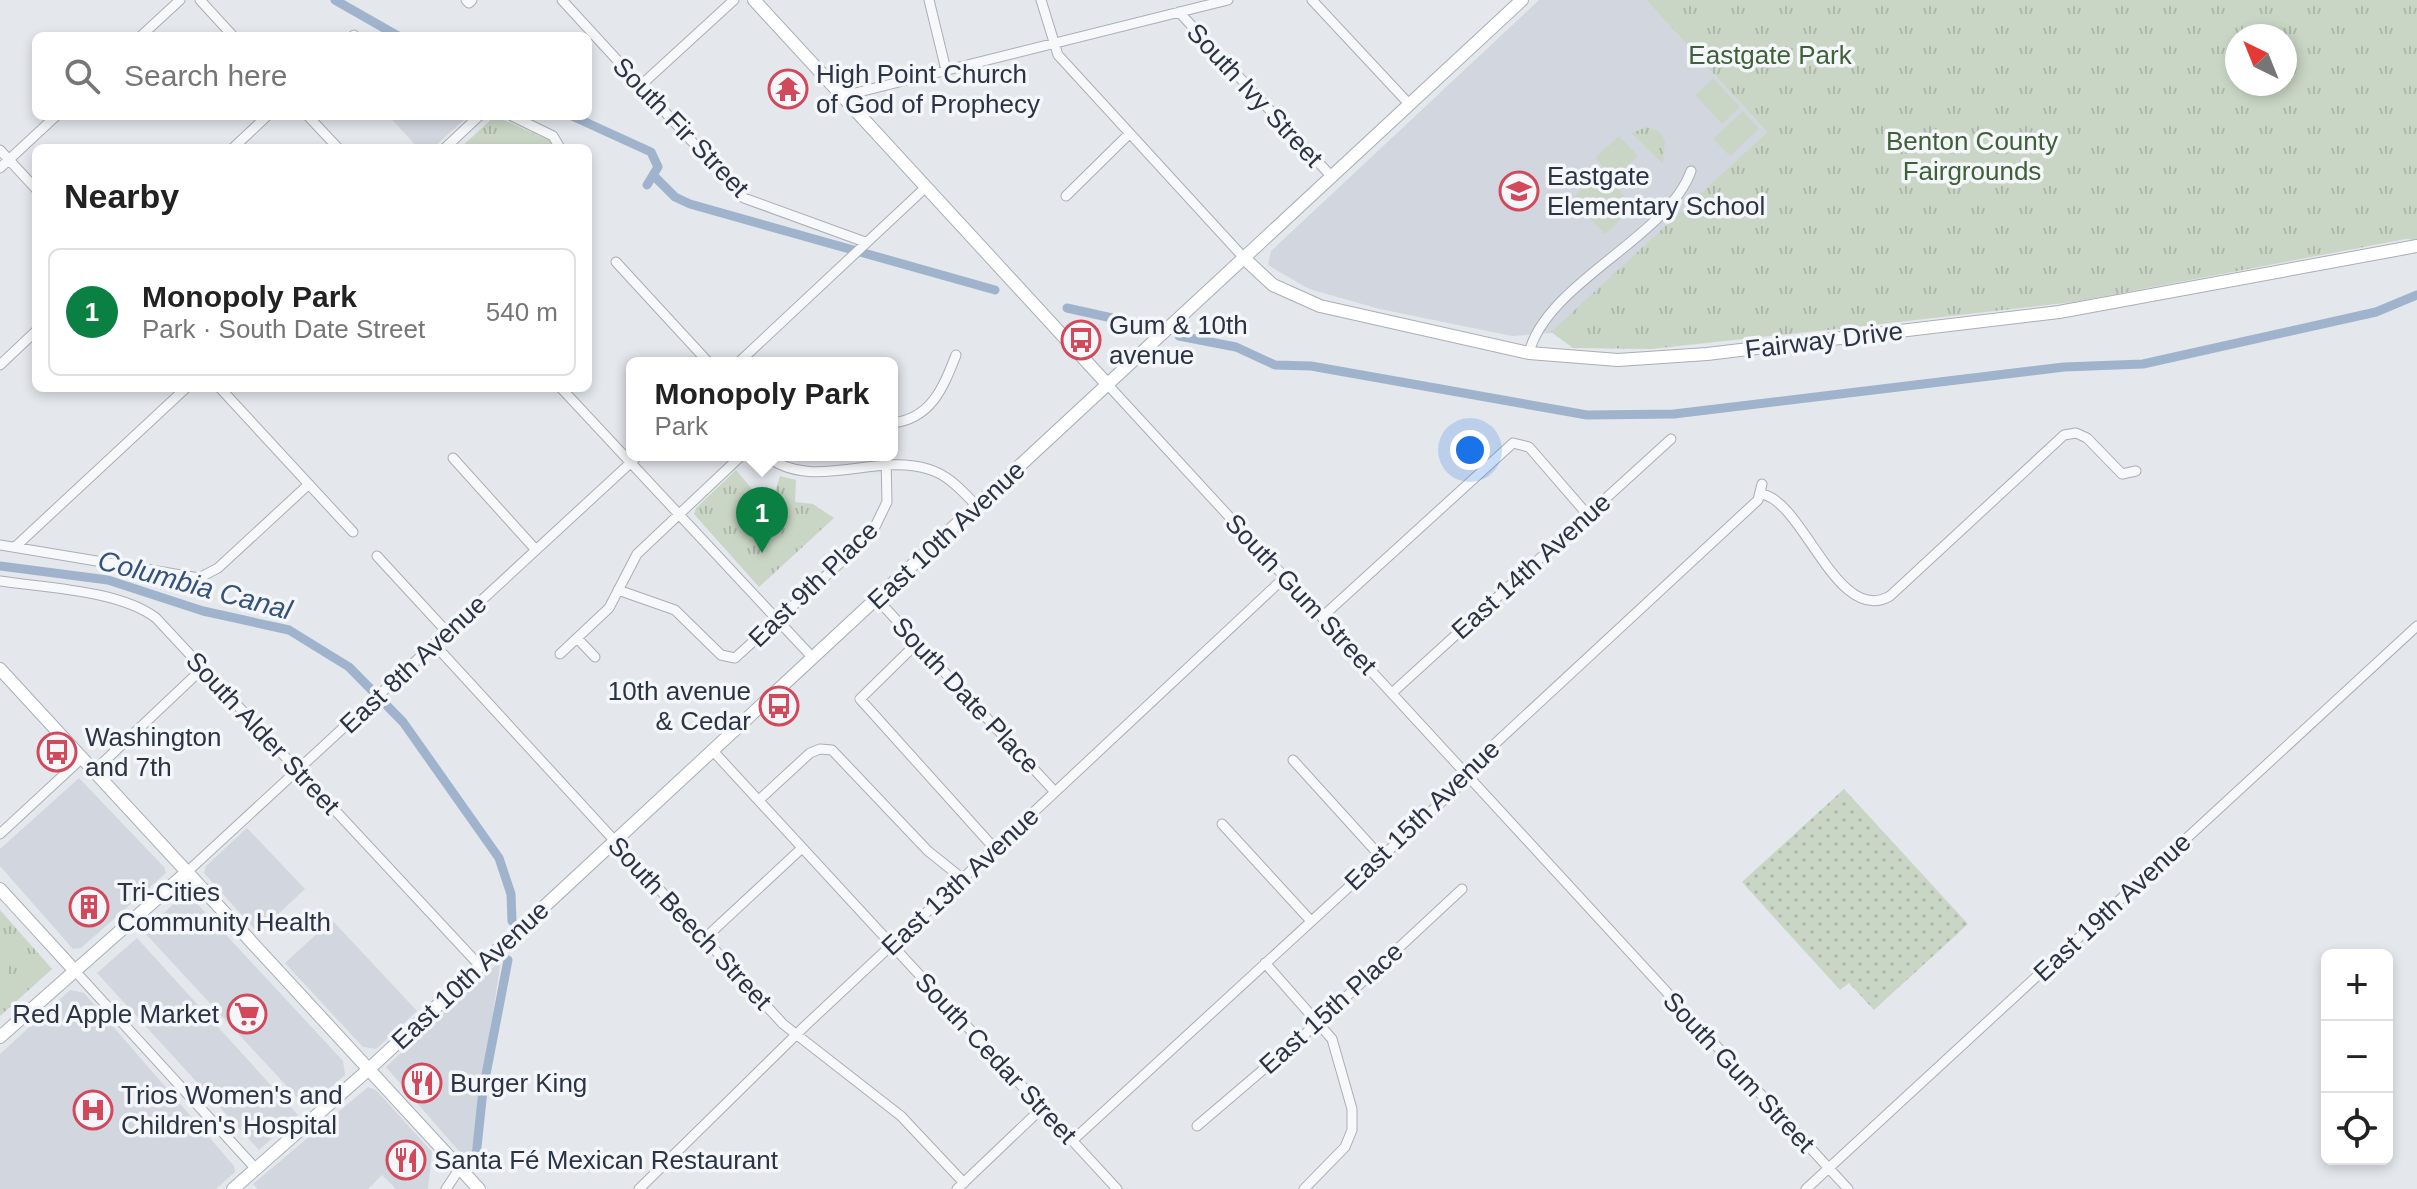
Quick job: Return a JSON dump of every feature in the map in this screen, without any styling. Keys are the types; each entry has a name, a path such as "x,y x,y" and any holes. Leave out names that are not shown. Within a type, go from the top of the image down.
{"main road":[{"name":"South Gum Street","path":"754,0 1108,385"},
{"name":"East 10th Avenue","path":"233,1189 369,1069 713,751 1245,259 1517,2"},
{"name":"Fairway Drive","path":"1245,259 1273,285 1310,303 1529,353 1587,359 1647,359 2022,317 2108,304 2417,246"},
{"path":"0,669 479,1189"},
{"path":"0,1037 187,872"},
{"path":"0,889 75,971"}],"street":[{"path":"145,32 180,0"},
{"path":"200,0 229,32"},
{"name":"South Fir Street","path":"562,0 591,32"},
{"path":"640,86 734,0"},
{"path":"929,0 946,70"},
{"path":"1041,0 1052,44 1058,55 1245,259"},
{"path":"843,96 1228,0"},
{"path":"1312,0 1410,105"},
{"name":"South Ivy Street","path":"1179,12 1332,177"},
{"name":"South Fir Street","path":"592,33 744,198 858,248"},
{"path":"0,168 52,120"},
{"path":"237,144 263,120"},
{"path":"312,120 334,144"},
{"path":"449,144 475,120"},
{"path":"520,120 553,136 558,144"},
{"path":"1066,196 1129,134"},
{"path":"0,150 32,185"},
{"path":"1529,353 1540,323 1672,202 1691,171"},
{"path":"744,357 926,187"},
{"path":"616,262 703,357"},
{"path":"0,365 32,335"},
{"path":"898,422 916,417 932,404 956,355"},
{"name":"South Gum Street","path":"1108,385 1848,1189"},
{"path":"15,547 182,392"},
{"path":"224,392 353,532"},
{"path":"565,392 626,449"},
{"name":"East 15th Avenue","path":"1072,1141 1461,784 1472,765 1762,489 1780,502 1815,551 1852,592 1866,601 1879,602 1890,596 2064,435 2076,433 2087,438 2122,474 2136,471"},
{"name":"East 14th Avenue","path":"1392,693 1671,439"},
{"path":"1322,617 1505,447 1520,442 1529,447 1587,514"},
{"path":"453,458 536,550"},
{"name":"East 8th Avenue","path":"187,872 632,461"},
{"path":"637,461 679,513 813,658"},
{"path":"560,654 609,608 632,559 735,461"},
{"path":"774,461 786,469 802,472 879,461"},
{"name":"East 9th Place","path":"618,590 675,610 721,655 731,659 740,655 875,529 888,495 886,461"},
{"path":"891,461 938,473 977,506"},
{"path":"0,545 194,579 205,577 309,484"},
{"path":"377,556 447,632"},
{"name":"East 13th Avenue","path":"639,1189 891,945 1285,577"},
{"name":"South Alder Street","path":"0,581 98,596 140,608 156,618 480,966"},
{"name":"South Date Place","path":"877,599 1055,792"},
{"name":"East 19th Avenue","path":"1806,1189 2417,626"},
{"path":"577,638 595,657"},
{"path":"917,643 862,693 860,699 995,849"},
{"name":"South Beech Street","path":"434,644 796,1036 901,1116 961,1186"},
{"path":"94,771 203,668"},
{"path":"759,800 810,753 825,748 838,754 928,851 963,879"},
{"name":"South Cedar Street","path":"713,751 1113,1188"},
{"path":"0,834 82,758"},
{"path":"1293,760 1381,857"},
{"path":"1222,824 1311,921"},
{"path":"704,939 802,848"},
{"name":"East 15th Place","path":"1197,1126 1319,1022 1462,889"},
{"path":"1265,963 1319,1022 1336,1046 1353,1116 1349,1139 1341,1153 1304,1189"},
{"path":"75,971 256,1169"},
{"path":"961,1186 1042,1108"},
{"path":"446,1189 460,1168"}],"shaded area":[{"name":"Eastgate Elementary School","path":"1539,0 1646,0 1767,132 1551,333 1512,336 1380,309 1309,289 1268,265 1271,251"},
{"path":"393,120 464,120 437,144 414,144"},
{"path":"79,778 164,867 166,873 81,948 73,949 0,866 0,849"},
{"path":"247,828 305,889 258,933 204,873 206,866"},
{"path":"184,894 190,896 343,1061 345,1075 307,1108 144,932"},
{"path":"332,920 417,1011 376,1049 363,1047 285,963"},
{"path":"137,938 298,1115 259,1150 97,973"},
{"path":"501,960 470,1164 386,1067"},
{"name":"Trios Women's and Children's Hospital","path":"70,990 84,993 234,1166 235,1172 216,1189 0,1189 0,1054"},
{"path":"368,1087 376,1090 432,1152 428,1189 396,1189 382,1175 368,1189 258,1189 253,1184"}],"green space":[{"name":"Benton County Fairgrounds","path":"1646,0 2417,0 2417,240 2406,239 2074,302 1651,349 1573,348 1551,332 1767,132"},
{"path":"1713,78 1740,107 1722,124 1695,95"},
{"path":"1743,111 1759,129 1730,156 1713,139"},
{"path":"491,120 504,120 552,144 464,144"},
{"path":"1647,127 1659,131 1665,140 1663,164 1631,133"},
{"path":"1619,136 1638,156 1614,179 1595,158"},
{"path":"1601,171 1634,207 1605,234 1572,199"},
{"path":"736,470 756,494 773,498 780,476 796,480 795,502 813,504 834,518 759,587 694,514 696,508"},
{"path":"1844,789 1968,924 1874,1010 1849,983 1840,990 1742,882"},
{"path":"0,910 52,969 0,1016"},
{"path":"0,928 8,968 0,1008"}],"waterway":[{"path":"335,0 391,32"},
{"path":"581,120 651,152 658,167 647,185"},
{"path":"654,176 675,197 690,204 995,290"},
{"path":"1179,336 1236,347 1275,365 1311,366 1587,415 1674,414 2064,367 2143,364 2376,312 2417,295"},
{"path":"1067,308 1130,322 1158,323"},
{"name":"Columbia Canal","path":"0,566 108,580 203,611 289,630 349,667 403,722 499,858 511,894 512,921"},
{"name":"Columbia Canal","path":"475,1166 483,1090 508,960"}],"place":[{"name":"High Point Church of God of Prophecy","path":"788,89"},
{"name":"Eastgate Elementary School","path":"1519,191"},
{"name":"Gum & 10th avenue","path":"1081,340"},
{"name":"Monopoly Park","path":"762,553"},
{"name":"10th avenue & Cedar","path":"779,706"},
{"name":"Washington and 7th","path":"57,752"},
{"name":"Tri-Cities Community Health","path":"89,907"},
{"name":"Red Apple Market","path":"247,1014"},
{"name":"Burger King","path":"422,1083"},
{"name":"Trios Women's and Children's Hospital","path":"93,1110"},
{"name":"Santa Fé Mexican Restaurant","path":"406,1160"}],"park label":[{"name":"Eastgate Park","path":"1770,55"}]}
